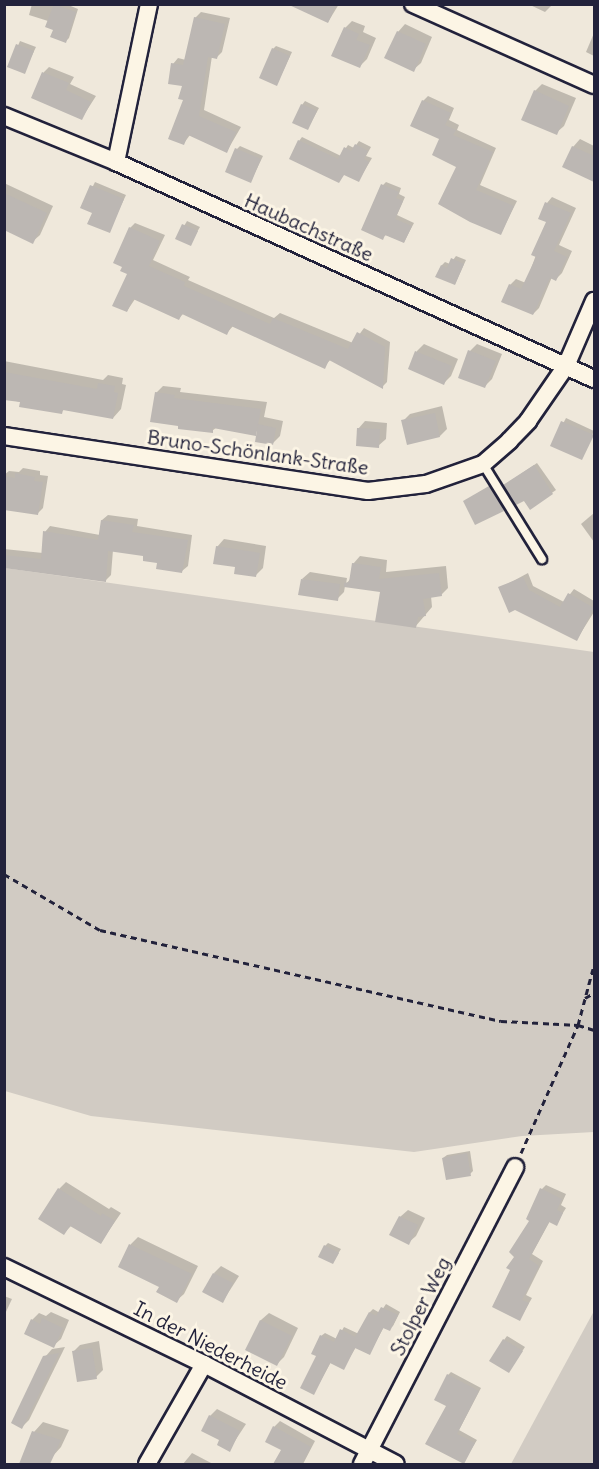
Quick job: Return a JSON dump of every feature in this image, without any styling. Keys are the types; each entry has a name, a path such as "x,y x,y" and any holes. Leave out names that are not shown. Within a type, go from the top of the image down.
{"street":[{"path":"116,162 149,4"},
{"path":"413,4 594,85"},
{"name":"Haubachstraße","path":"4,116 116,162 594,379"},
{"name":"Bruno-Schönlank-Straße","path":"4,436 368,491 426,484 483,464 528,421 566,366 594,301"},
{"name":"Stolper Weg","path":"366,1458 515,1167"},
{"name":"In der Niederheide","path":"4,1267 204,1364 366,1458 396,1464"},
{"path":"147,1464 204,1364"}],"lane":[{"path":"483,464 543,559"}],"path":[{"path":"4,874 100,930 501,1021 578,1025 594,1030"},
{"path":"515,1167 578,1025 594,965"},
{"path":"585,998 594,993"}],"shaded area":[{"path":"5,568 594,652 594,1132 522,1136 414,1152 91,1116 5,1091"},
{"path":"594,1311 594,1464 511,1464 539,1412"}],"building":[{"path":"54,4 76,12 66,43 50,37 53,30 45,27"},
{"path":"287,4 337,4 328,23"},
{"path":"194,17 225,24 217,59 208,57 199,116 236,132 227,153 188,135 184,145 168,139 183,100 178,99 182,86 168,84 171,63 183,65"},
{"path":"344,27 359,34 356,40 370,45 360,68 331,56"},
{"path":"397,31 426,44 414,72 384,58"},
{"path":"16,44 34,51 25,74 7,67"},
{"path":"272,48 290,56 277,86 259,78"},
{"path":"42,72 69,83 66,90 91,102 82,120 31,98"},
{"path":"534,90 569,106 557,135 521,120"},
{"path":"422,100 451,113 445,125 456,130 453,135 493,152 476,190 514,206 501,235 470,222 438,204 456,167 432,155 439,139 410,126"},
{"path":"301,104 317,111 308,130 292,123"},
{"path":"298,140 338,159 344,147 351,151 355,144 368,151 364,159 369,162 359,182 344,175 339,183 289,159"},
{"path":"572,146 594,156 594,182 562,167"},
{"path":"235,148 261,159 251,183 225,172"},
{"path":"381,184 399,192 396,198 403,201 395,219 412,226 404,243 385,235 383,240 361,230"},
{"path":"90,185 124,199 110,233 87,224 92,213 80,208"},
{"path":"4,193 47,213 33,244 4,230"},
{"path":"545,202 571,213 554,251 567,257 556,281 550,278 533,315 501,302 509,284 521,289 536,257 531,255 546,222 538,219"},
{"path":"182,224 198,231 191,246 175,239"},
{"path":"129,227 160,241 149,266 185,282 184,286 270,324 273,318 348,349 357,332 385,347 383,389 329,360 325,369 231,326 227,335 182,314 179,320 133,299 127,312 112,306 127,274 120,271 122,267 113,263"},
{"path":"451,258 464,264 455,285 435,277 441,265 447,268"},
{"path":"468,350 496,361 485,388 458,378"},
{"path":"415,351 452,366 444,385 408,369"},
{"path":"4,372 97,389 98,383 115,386 114,392 118,393 113,419 63,410 62,414 19,407 20,402 4,400"},
{"path":"155,392 175,395 174,398 261,409 256,436 213,428 213,433 178,429 178,426 150,422"},
{"path":"435,413 440,437 407,445 401,420"},
{"path":"561,421 594,435 582,460 550,446"},
{"path":"258,424 276,428 273,445 255,442"},
{"path":"357,428 380,429 379,448 356,446"},
{"path":"534,465 553,494 530,510 524,501 516,505 503,485"},
{"path":"15,473 35,477 34,481 43,482 38,515 4,510 4,476 15,478"},
{"path":"489,486 504,511 475,525 463,501"},
{"path":"101,520 134,525 132,532 188,540 182,573 156,569 157,563 143,561 143,556 108,551 106,582 4,568 4,555 41,559 43,531 98,540"},
{"path":"216,546 260,553 256,577 234,574 235,567 213,564"},
{"path":"352,563 381,567 379,579 439,573 442,596 423,599 426,616 418,617 416,628 375,622 380,592 344,587 344,583 349,582"},
{"path":"523,577 529,590 560,607 568,593 594,608 577,641 515,610 509,613 498,587"},
{"path":"301,579 340,584 338,601 298,595"},
{"path":"467,1153 471,1176 446,1180 442,1158"},
{"path":"58,1188 101,1216 102,1213 115,1221 101,1244 70,1226 64,1235 38,1219"},
{"path":"540,1188 562,1199 557,1210 563,1213 557,1226 549,1222 529,1259 539,1266 522,1300 529,1303 520,1321 492,1307 510,1270 506,1268 514,1257 509,1252 529,1221 526,1219"},
{"path":"399,1216 418,1225 409,1245 389,1235"},
{"path":"129,1244 192,1274 177,1303 156,1292 159,1287 118,1267"},
{"path":"324,1245 339,1253 333,1264 318,1257"},
{"path":"213,1273 233,1283 223,1303 202,1292"},
{"path":"381,1307 398,1315 390,1331 383,1328 370,1355 355,1348 344,1370 330,1363 314,1395 300,1388 316,1356 311,1354 320,1335 334,1342 340,1329 355,1337 369,1312 376,1316"},
{"path":"42,1318 63,1328 54,1348 24,1334 31,1319 40,1324"},
{"path":"260,1320 292,1336 277,1366 245,1350"},
{"path":"503,1339 523,1351 509,1373 489,1361"},
{"path":"92,1348 97,1379 77,1382 72,1351"},
{"path":"59,1353 22,1429 11,1423 43,1356"},
{"path":"447,1374 479,1391 457,1434 475,1443 464,1464 425,1444 446,1406 434,1400"},
{"path":"209,1415 240,1431 230,1452 217,1445 219,1440 201,1431"},
{"path":"273,1426 311,1447 302,1464 273,1464 281,1450 265,1442"},
{"path":"32,1431 61,1440 50,1464 19,1464"}]}
